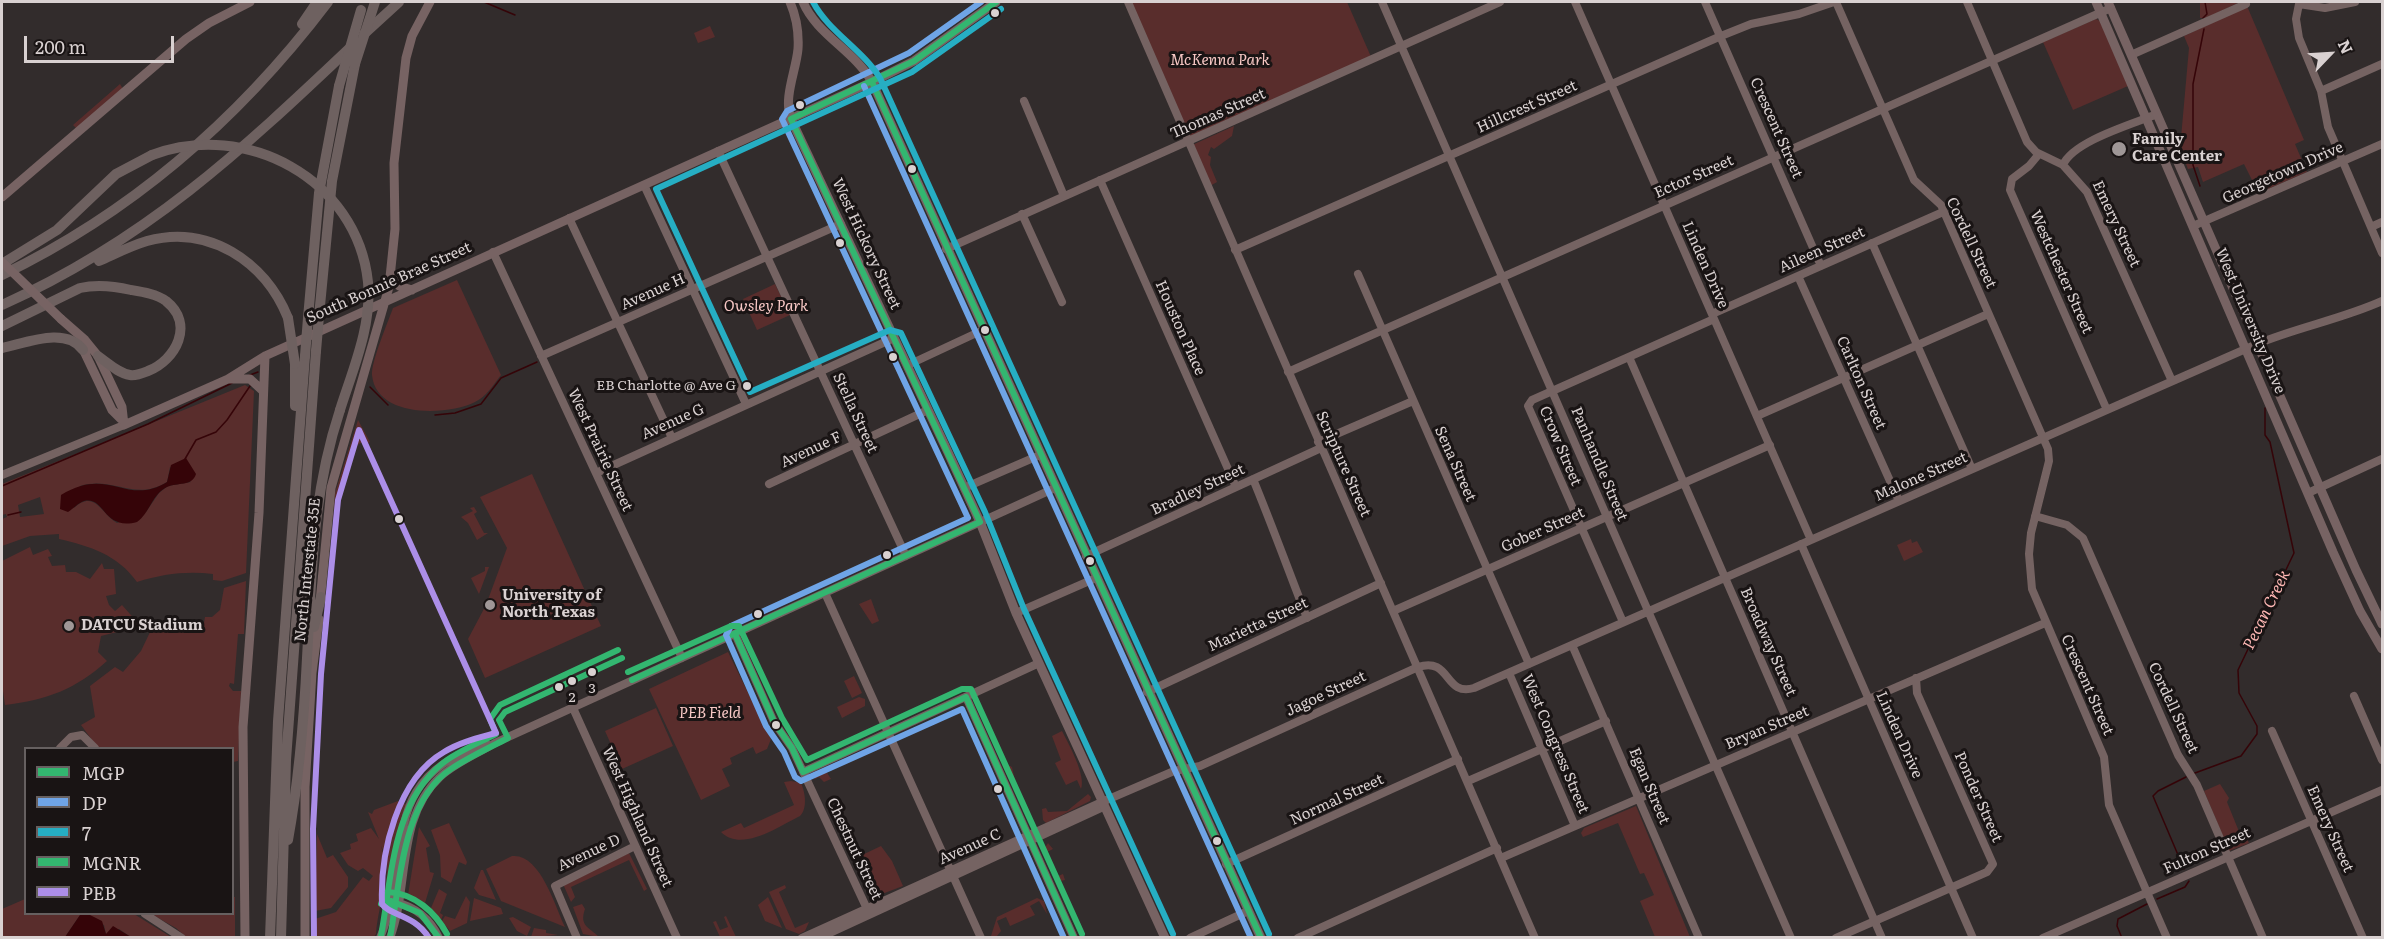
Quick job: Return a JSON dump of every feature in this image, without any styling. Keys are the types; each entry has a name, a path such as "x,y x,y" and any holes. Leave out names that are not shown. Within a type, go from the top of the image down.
{"highway":[{"path":"236,109 317,2"},
{"path":"2,275 52,249 119,208 196,148 284,57 328,2"},
{"path":"281,938 286,760 305,356 313,317 335,163 355,64 375,2"},
{"path":"57,278 129,236 193,189 258,134 399,2"},
{"path":"270,938 276,753 316,351 313,317 318,203 339,86 362,6"},
{"path":"2,263 47,238 70,220 101,186 117,174 152,155 196,144 249,148 289,164 323,190 339,208 352,229 362,257 369,300 366,327 320,484 313,536 307,660 295,802 282,872"},
{"path":"2,305 57,278 145,242 177,237 197,239 228,249 256,268 277,294 288,318 295,364 300,499"},
{"path":"2,326 80,288 91,285 151,294 172,308 178,319 180,332 174,353 164,363 142,373 129,375 98,356"},
{"path":"2,348 66,337 78,343 83,350"},
{"path":"300,499 309,481"},
{"path":"307,660 321,597"}],"main road":[{"path":"2,197 186,39 209,23 250,2"},
{"name":"North Interstate 35E","path":"305,938 305,787 312,673 331,488 386,302 394,229 393,171 409,44 430,2"},
{"name":"West Hickory Street","path":"790,2 795,15 798,46 787,102 841,224 980,522 1016,613 1165,938"},
{"path":"802,2 807,12 824,32 854,57 872,82 982,330 1261,938"},
{"name":"South Bonnie Brae Street","path":"123,422 228,378 265,356 872,82 914,61 996,2"},
{"name":"West University Drive","path":"2096,2 2355,600 2382,649"},
{"name":"West University Drive","path":"2110,5 2382,624"},
{"path":"795,15 807,12"},
{"path":"2,263 85,340 98,356 122,407 123,422"},
{"path":"390,271 399,286 415,289"},
{"path":"77,335 111,410 123,422"},
{"path":"245,938 243,727 259,513 265,356"},
{"path":"228,378 250,379 263,391"}],"street":[{"name":"Scripture Street","path":"1128,2 1319,445 1497,848 1531,936"},
{"name":"Panhandle Street","path":"1382,2 1791,938"},
{"name":"Thomas Street","path":"946,249 1500,2"},
{"name":"Linden Drive","path":"1575,2 1812,540"},
{"name":"Crescent Street","path":"1705,2 1821,266"},
{"name":"Hillcrest Street","path":"1235,250 1720,36 1751,24 1799,14 1835,2"},
{"name":"Cordell Street","path":"1835,2 1914,180 1937,199 2043,438"},
{"path":"1967,2 2027,142 2039,154"},
{"path":"2355,2 2325,9 2300,4 2296,19 2299,38 2321,90 2328,127 2382,253"},
{"path":"2131,55 2246,4"},
{"name":"Ector Street","path":"1288,372 2101,13 2110,5"},
{"path":"2321,90 2382,64"},
{"path":"1024,101 1064,196"},
{"path":"2064,165 2066,158 2078,147 2157,114"},
{"name":"Georgetown Drive","path":"2193,226 2382,144"},
{"name":"Stella Street","path":"718,151 906,556"},
{"name":"Emery Street","path":"2039,154 2064,165 2080,180 2095,206 2172,381"},
{"name":"Westchester Street","path":"2039,154 2029,166 2012,178 2010,190 2107,410"},
{"name":"Houston Place","path":"1100,180 1236,487"},
{"path":"644,185 746,404"},
{"name":"Aileen Street","path":"1553,390 1629,357 1798,276 1943,212"},
{"path":"1022,214 1062,302"},
{"path":"569,218 672,438"},
{"path":"2371,227 2382,222"},
{"name":"Avenue H","path":"541,356 841,224"},
{"path":"1872,243 1972,469"},
{"name":"West Prairie Street","path":"493,252 682,658"},
{"name":"Sena Street","path":"1358,274 1529,664"},
{"name":"Carlton Street","path":"1798,276 1899,501"},
{"name":"Malone Street","path":"1418,667 1434,665 1444,671 1455,687 1463,690 1474,688 2257,344 2282,334 2351,315 2382,301"},
{"path":"1757,416 1989,314"},
{"path":"908,365 982,330"},
{"name":"Avenue G","path":"596,473 894,338"},
{"name":"Broadway Street","path":"1629,357 1882,938"},
{"name":"Crow Street","path":"1553,390 1532,400 1528,406 1623,622"},
{"name":"Bradley Street","path":"1086,556 1253,479 1413,401"},
{"name":"Avenue F","path":"769,484 928,410"},
{"name":"South Bonnie Brae Street","path":"2,475 123,422"},
{"name":"Crescent Street","path":"2043,438 2049,461 2029,547 2029,576 2045,623 2102,752 2109,805 2167,938"},
{"name":"Gober Street","path":"1393,611 1770,445"},
{"path":"964,488 1040,455"},
{"path":"2308,493 2382,459"},
{"path":"1253,479 1307,618"},
{"path":"390,938 404,819 416,791 431,772 448,760 495,743 1055,488"},
{"name":"Cordell Street","path":"2035,516 2067,525 2083,538 2178,755 2197,785 2263,938"},
{"name":"Linden Drive","path":"1801,544 1972,938"},
{"path":"1016,613 1096,578"},
{"name":"Marietta Street","path":"1147,692 1381,583"},
{"path":"825,593 981,938"},
{"name":"Bryan Street","path":"1501,858 2045,623"},
{"name":"Chestnut Street","path":"735,634 774,722 792,748 868,912"},
{"name":"Egan Street","path":"1572,645 1699,938"},
{"path":"803,772 1039,663"},
{"name":"Jagoe Street","path":"1103,804 1183,770 1200,766 1418,667"},
{"name":"West Congress Street","path":"1509,673 1575,826"},
{"name":"Ponder Street","path":"1836,938 1987,872 1993,864 1917,693 1916,678"},
{"path":"2354,696 2382,760"},
{"path":"966,697 1071,936"},
{"name":"West Highland Street","path":"573,708 677,938"},
{"path":"1468,781 1606,721"},
{"name":"Emery Street","path":"2272,731 2363,938"},
{"path":"61,747 71,737 82,735 94,747"},
{"name":"Normal Street","path":"1226,864 1458,759"},
{"name":"Fulton Street","path":"2043,938 2382,790"},
{"name":"Avenue C","path":"802,938 868,912 1103,804"},
{"name":"Avenue D","path":"577,938 555,886 636,846"},
{"path":"1298,938 1497,848"},
{"path":"380,938 394,902"},
{"path":"394,902 412,907 424,916 439,938"},
{"path":"1190,938 1248,911"},
{"name":"Avenue C","path":"819,938 868,912"},
{"path":"147,915 182,938"}],"green space":[{"name":"McKenna Park","path":"1128,2 1347,2 1372,59 1188,142"},
{"path":"2200,2 2240,2 2206,18 2200,18"},
{"path":"2247,6 2304,140 2295,144 2307,172 2268,189 2263,176 2252,180 2244,164 2203,182 2198,167 2188,169 2180,149 2189,48 2184,36"},
{"path":"2096,19 2100,21 2128,86 2073,110 2043,42"},
{"path":"710,26 715,37 698,43 694,33"},
{"path":"120,84 123,89 77,129 73,125"},
{"path":"1234,126 1232,136 1214,149 1211,147 1208,155 1211,157 1210,165 1217,182 1210,186 1190,146"},
{"path":"457,280 501,375 483,397 463,407 431,411 399,406 386,399 376,389 372,375 377,352 393,308"},
{"name":"Owsley Park","path":"775,284 790,315 757,330 743,299"},
{"path":"245,385 254,391 246,573 222,581 213,580 213,574 184,573 137,582 112,558 82,545 59,539 59,534 30,536 2,546 2,519 7,517 6,514 2,515 2,484","holes":["170,467 191,482 168,486 159,493 146,512 117,523 93,502 87,501 74,508 80,486 103,484 144,490 155,488 167,482","40,497 44,514 20,517 18,505"]},
{"path":"358,420 370,442 365,445 365,441 351,448 337,496 333,527 335,493"},
{"path":"532,474 601,626 485,678 468,639 486,605 507,548 480,497"},
{"path":"474,507 477,512 474,514 484,533 488,533 477,540 468,523 461,517 473,511 470,508"},
{"path":"1911,539 1912,543 1917,541 1923,552 1904,561 1897,545"},
{"name":"DATCU Stadium","path":"30,547 33,555 48,549 52,556 48,557 52,566 65,565 66,572 76,572 90,579 102,563 104,569 114,569 116,594 106,596 109,605 115,611 122,605 138,623 132,632 129,629 101,636 98,652 107,661 84,679 48,696 5,705 2,684 2,561"},
{"path":"485,567 489,567 479,594 471,578 485,571"},
{"path":"246,581 244,634 238,634 234,684 230,683 229,686 233,691 241,691 238,761 234,762 234,747 97,747 81,725 95,717 90,686 115,667 123,672 141,651 151,630 167,625 204,623 205,617 212,617 220,610 224,588"},
{"path":"871,599 879,621 872,624 859,604"},
{"name":"PEB Field","path":"728,652 771,739 767,749 756,754 753,747 730,758 732,764 722,769 730,786 701,800 649,689"},
{"path":"854,676 862,693 852,698 844,681"},
{"path":"859,697 865,699 865,706 842,718 837,707"},
{"path":"656,708 673,746 622,769 605,731"},
{"path":"1062,731 1079,768 1081,789 1077,780 1066,785 1055,763 1061,760 1052,736"},
{"path":"1002,765 1012,767 1016,785 1012,786"},
{"path":"824,768 831,779 824,782 819,777 815,779 812,773"},
{"path":"784,782 801,783 804,791 805,804 800,816 750,839 730,838 721,832 741,823 744,828 794,805"},
{"path":"2220,784 2229,798 2227,802 2240,834 2244,833 2249,843 2229,851 2204,791"},
{"path":"1088,794 1091,797 1090,801 1046,823 1043,820 1042,809 1046,808 1048,812 1067,811"},
{"path":"398,801 406,804 389,893 385,892 386,862 381,846 385,880 376,934 373,938 313,937 312,920 336,912 363,877 369,881 373,876 363,868 358,871 348,865 340,853 351,849 350,844 358,841 356,834 371,828 379,839 368,812 372,814 374,810"},
{"path":"1636,806 1690,937 1655,937 1640,901 1654,895 1644,873 1640,874 1618,823 1583,837 1581,833 1584,828"},
{"path":"449,823 467,862 466,865 459,862 451,883 441,877 440,855 431,830"},
{"path":"419,827 430,846 426,848 430,872 434,873 425,903 408,895"},
{"path":"317,834 327,858 333,855 348,877 348,887 331,908 315,911"},
{"path":"1048,843 1053,849 1047,852 1058,876 1063,874 1065,880 1057,882 1041,847 1044,849"},
{"path":"881,846 892,861 903,886 874,897 867,886 872,883 860,856"},
{"path":"629,853 647,889 644,891 629,860 571,887 575,897 571,902 563,884"},
{"path":"512,856 522,857 538,872 545,882 565,927 501,901 486,869"},
{"path":"481,870 496,900 479,895 474,888"},
{"path":"785,885 786,888 779,892 795,928 809,922 805,931 799,934 786,929 769,892"},
{"path":"439,889 447,894 440,913 443,915 441,920 431,908"},
{"path":"466,896 470,902 467,923 450,931 442,921 445,916 455,919"},
{"path":"235,897 235,937 186,937 176,928 153,915 234,915"},
{"path":"768,897 782,928 765,921 758,905"},
{"path":"474,898 501,908 503,914 470,921"},
{"path":"1037,898 1044,901 1047,914 1039,901 1030,906 1035,915 1010,926 1006,917 997,921 1001,931 997,936 991,936 997,917"},
{"path":"24,899 24,915 80,915 65,937 2,937 2,909"},
{"path":"582,904 585,909 584,923 599,937 583,934 573,907"},
{"path":"80,915 136,915 171,937 131,937 119,929 106,934 104,925"},
{"path":"726,916 736,937 720,937 713,922 716,921 720,930 728,927 724,917"},
{"path":"513,917 531,927 527,936 517,931 509,918"},
{"path":"534,928 546,930 546,933 558,935 531,937"}],"shaded area":[{"path":"186,458 196,474 194,478 188,483 162,490 137,522 117,522 91,501 84,501 68,512 60,509 61,495 78,487 105,484 128,489 153,489 167,482 171,465"},
{"path":"80,915 90,915 102,921 106,934 113,926 131,937 65,937"}],"waterway":[{"path":"484,2 515,15"},
{"name":"Pecan Creek","path":"2203,18 2207,14 2205,2"},
{"name":"Pecan Creek","path":"2200,186 2193,165 2193,84 2204,29"},
{"path":"435,415 455,413 481,404 501,378 537,362"},
{"path":"250,375 258,372"},
{"path":"2,486 148,424 232,383"},
{"path":"185,459 196,440 216,432 227,420 250,386"},
{"path":"370,387 388,405"},
{"name":"Pecan Creek","path":"2195,773 2241,756 2257,734 2257,726 2239,693 2238,670 2294,553 2270,442 2265,435 2265,408"},
{"path":"8,515 21,512"},
{"name":"Pecan Creek","path":"2184,869 2153,796 2158,791 2186,777"},
{"name":"Pecan Creek","path":"2157,899 2185,887 2189,881"},
{"name":"Pecan Creek","path":"2122,938 2117,926 2118,919 2147,904"}],"transit line":[{"name":"7","path":"813,2 820,13 864,58 880,78 1269,934"},
{"name":"DP","path":"981,2 909,53 787,111 782,119 968,518 731,626 726,635 766,726 784,752 795,777 801,781 962,709 1064,938"},
{"name":"MGP","path":"632,680 980,522 791,119 914,61 996,2"},
{"name":"7","path":"1001,9 912,72 656,189 750,392 890,330 901,333 985,512 1024,609 1173,934"},
{"name":"MGP","path":"872,82 1261,938"},
{"name":"DP","path":"864,86 1251,938"},
{"name":"PEB","path":"314,938 313,829 321,674 338,500 359,430 496,733 456,746 428,764 414,780 395,819 384,863 382,904 416,924 429,938"},
{"name":"MGNR","path":"628,672 731,626 739,626 782,718 807,760 962,689 971,689 1082,934"},
{"name":"MGP","path":"735,634 774,722 792,748 803,772"},
{"name":"MGNR","path":"381,936 397,842 413,799 426,779 449,759 496,734 490,719 500,705 618,650"},
{"name":"MGP","path":"390,938 406,845 422,801 435,783 451,769 508,738 499,720 505,712 622,658"},
{"name":"MGP","path":"966,697 1074,938"},
{"name":"MGP","path":"803,772 966,697"},
{"name":"MGNR","path":"381,904 384,896 389,892 416,900 437,918 447,934"},
{"name":"MGP","path":"390,906 391,901 420,913 439,938"}],"place":[{"name":"Family Care Center","path":"2119,149"},
{"name":"EB Charlotte @ Ave G","path":"747,386"},
{"name":"University of North Texas","path":"490,605"},
{"name":"DATCU Stadium","path":"69,626"},
{"name":"3","path":"592,672"},
{"name":"2","path":"572,681"}]}
